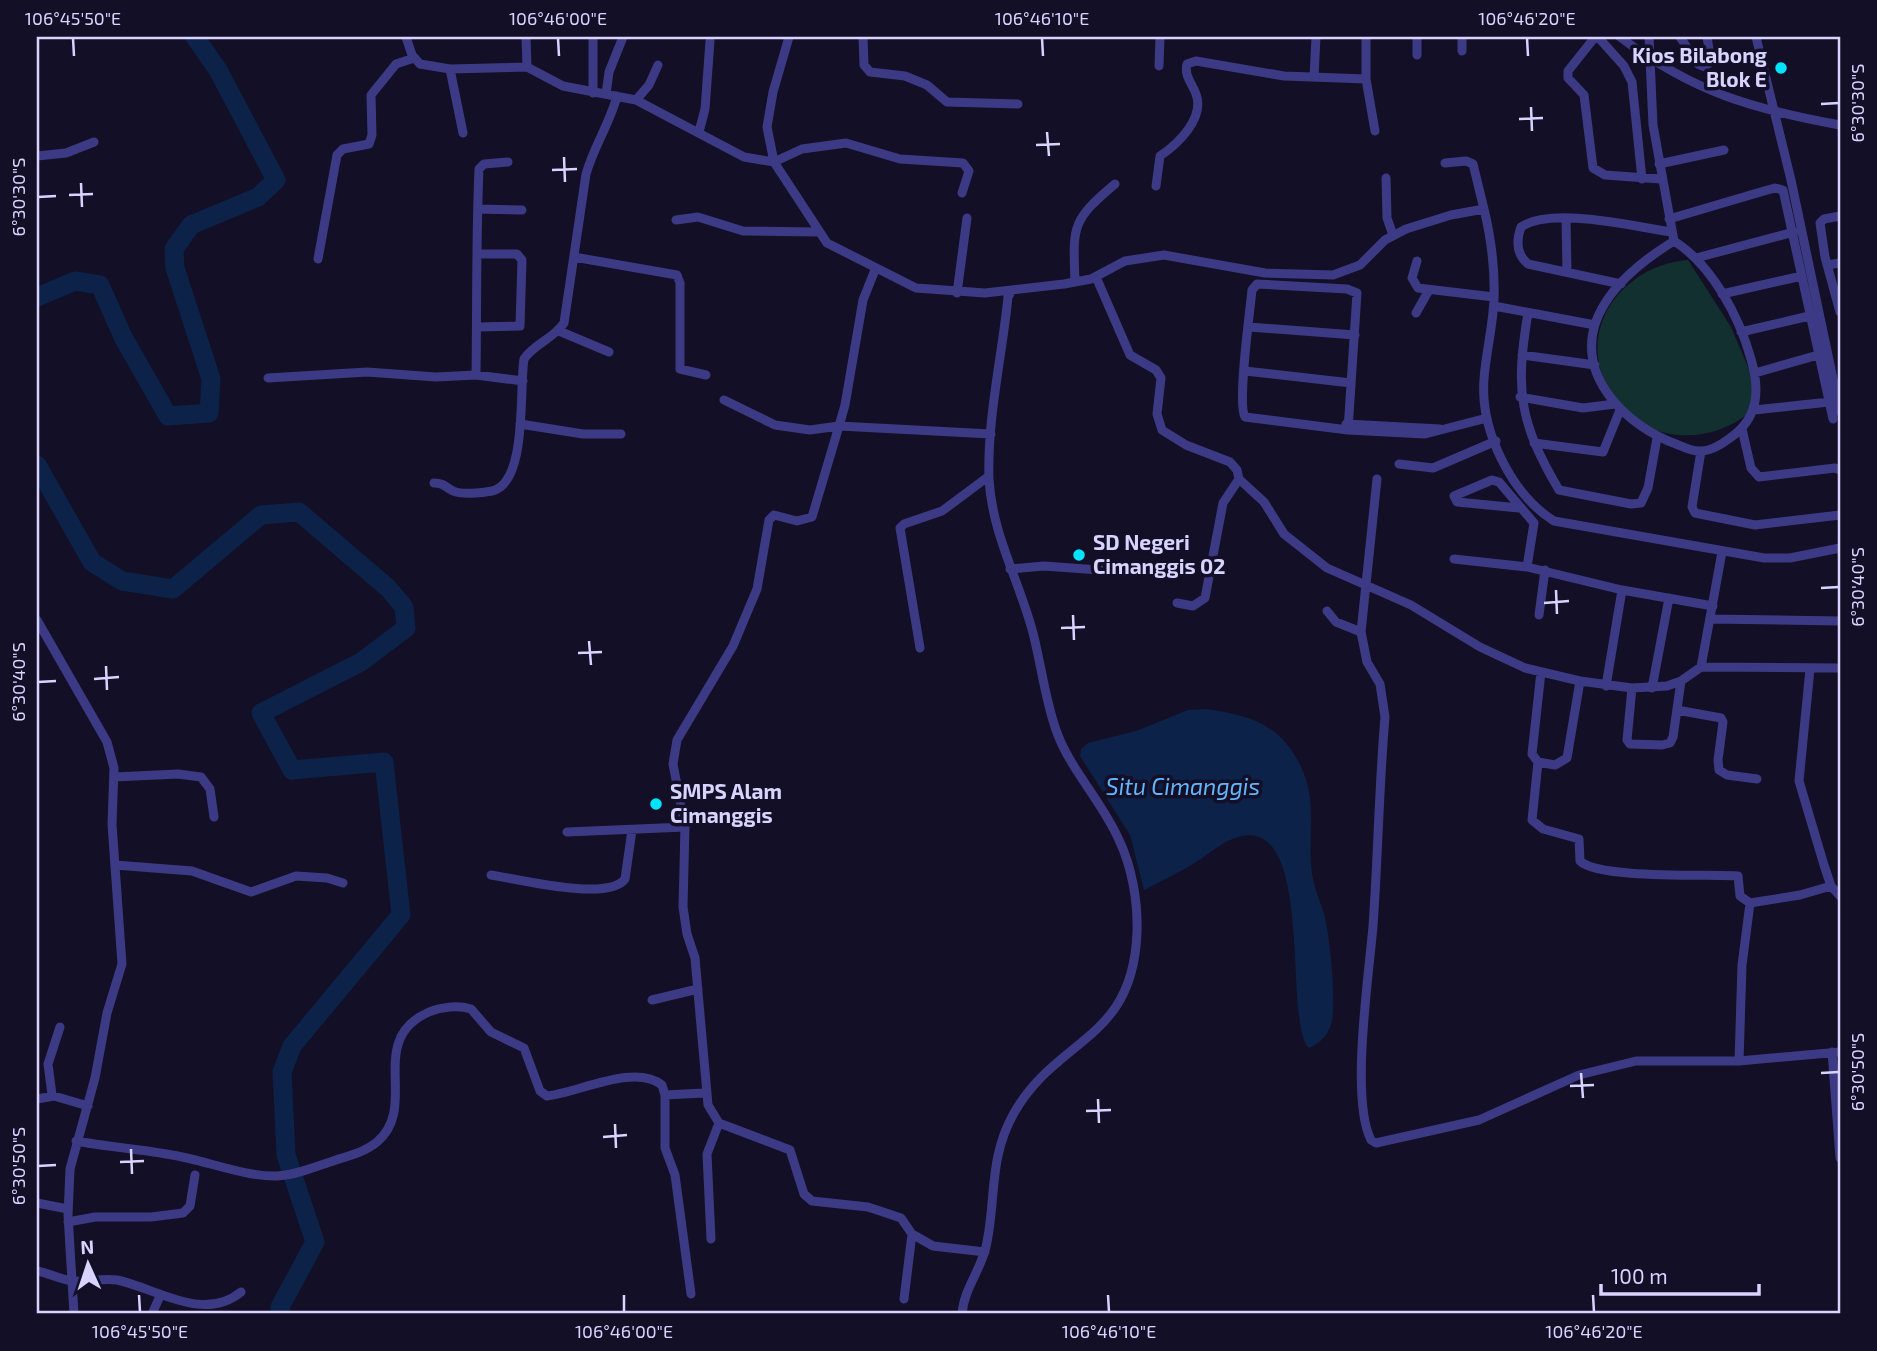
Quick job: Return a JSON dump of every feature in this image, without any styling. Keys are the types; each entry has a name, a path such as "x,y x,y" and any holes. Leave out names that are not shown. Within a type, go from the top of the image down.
{"street":[{"path":"406,37 412,55 420,64 450,69 527,66 554,84 636,100 736,154 774,162 802,149 846,143 900,159 963,163 969,171 962,193"},
{"path":"526,37 527,66"},
{"path":"593,37 593,93"},
{"path":"606,94 608,72 623,37"},
{"path":"789,37 772,92 767,127 774,162 827,243 875,270 916,288 957,293 1076,282 1096,277 1125,261 1164,255 1265,273 1333,275 1360,265 1393,235 1434,219 1484,209"},
{"path":"863,37 864,65 870,72 905,76 927,85 947,102 1018,104"},
{"path":"1159,66 1160,37"},
{"path":"1314,77 1316,37"},
{"path":"1366,37 1366,79 1375,131"},
{"path":"1418,37 1418,55"},
{"path":"1462,37 1462,51"},
{"path":"1642,178 1632,82 1624,66 1596,37 1568,71 1568,78 1584,95 1593,168 1605,175 1642,178 1661,179"},
{"path":"1620,37 1689,82 1736,102 1840,125"},
{"path":"1649,37 1650,94 1658,164 1673,237"},
{"path":"1680,37 1698,64 1705,67 1711,61 1707,37"},
{"path":"1756,37 1791,180 1837,416"},
{"path":"699,132 705,108 710,41"},
{"path":"317,259 337,155 343,149 369,144 372,135 371,95 394,65 411,59 412,55"},
{"path":"1156,186 1160,156 1174,147 1197,115 1199,105 1186,74 1187,64 1196,61 1254,72 1366,79"},
{"path":"636,100 649,85 658,65"},
{"path":"450,69 463,133"},
{"path":"434,483 445,484 458,492 487,491 503,486 513,470 520,424 524,359 528,353 559,331 566,315 586,174 617,96"},
{"path":"37,156 60,154 94,142"},
{"path":"1658,164 1724,150"},
{"path":"1445,163 1466,161 1473,164 1484,209 1494,302 1484,379 1487,418 1521,491 1539,512 1554,522 1722,552 1790,558 1840,548"},
{"path":"476,375 478,327 475,293 480,167 508,162"},
{"path":"1386,178 1387,218 1393,235"},
{"path":"1076,282 1075,228 1088,206 1115,184"},
{"path":"1670,219 1715,203 1779,188 1784,192 1829,402 1837,416"},
{"path":"478,209 522,210"},
{"path":"1840,216 1821,220 1827,265 1840,310"},
{"path":"676,220 698,217 743,231 818,232"},
{"path":"1621,284 1528,264 1520,256 1518,245 1521,227 1546,217 1673,237 1696,258 1722,294 1741,332 1755,373 1757,397 1754,410 1742,429 1715,447 1701,452 1657,438 1617,407 1595,365 1595,325 1621,284 1673,237"},
{"path":"957,293 967,218"},
{"path":"1566,219 1567,272"},
{"path":"1696,258 1794,232"},
{"path":"477,254 520,255 522,264 520,326 478,327"},
{"path":"573,257 677,275 680,283 680,369 706,375"},
{"path":"1417,261 1413,284 1418,288 1595,325"},
{"path":"1827,265 1840,263"},
{"path":"875,270 863,300 845,405 812,517 797,521 774,515 769,520 757,589 733,646 677,740 673,764 685,827 683,907 698,989 704,1093 719,1123 790,1150 804,1194 812,1201 859,1205 889,1213 901,1218 912,1234 933,1247 985,1252"},
{"path":"1722,294 1802,276"},
{"path":"1096,277 1130,355 1156,370 1161,378 1157,414 1162,430 1186,445 1230,462 1237,470 1239,478 1256,493 1284,534 1327,568 1411,605 1500,658 1541,672 1580,681 1652,688 1681,681 1701,667 1840,668"},
{"path":"1345,427 1355,335 1355,291 1260,283 1252,290 1241,410 1245,416 1345,427 1445,430 1487,418"},
{"path":"962,1314 967,1286 985,1252 996,1164 1013,1114 1039,1080 1103,1023 1122,999 1130,979 1137,931 1136,903 1125,854 1115,832 1061,743 1032,631 996,530 989,476 1008,297 1012,290"},
{"path":"1416,313 1429,290"},
{"path":"1528,313 1520,397 1534,443 1560,491 1631,504 1641,503 1645,497 1657,438"},
{"path":"1741,332 1809,316"},
{"path":"1249,327 1355,335"},
{"path":"559,331 609,352"},
{"path":"1522,355 1595,365"},
{"path":"1755,373 1818,355"},
{"path":"1245,371 1351,383"},
{"path":"268,378 347,372 436,377 476,375 523,381"},
{"path":"1520,397 1591,409 1617,407"},
{"path":"724,400 775,425 810,430 839,426 992,434"},
{"path":"1754,410 1829,402"},
{"path":"1534,443 1603,452 1617,407"},
{"path":"520,424 583,434 621,434"},
{"path":"1742,429 1751,468 1759,477 1835,468 1840,470"},
{"path":"1399,464 1433,468 1496,442"},
{"path":"1701,452 1692,507 1695,513 1755,525 1840,515"},
{"path":"920,648 900,528 904,524 942,511 989,476"},
{"path":"1177,603 1193,607 1205,598 1223,503 1239,478"},
{"path":"1377,479 1362,632 1367,662 1380,684 1385,717 1364,1021 1364,1095 1371,1140 1376,1143 1479,1120 1579,1075 1636,1061 1739,1061 1836,1052 1840,1158"},
{"path":"1519,508 1457,502 1454,496 1492,480 1499,482 1534,523 1527,567"},
{"path":"1511,496 1521,491"},
{"path":"1701,667 1722,552"},
{"path":"1454,559 1545,570 1622,590 1713,606"},
{"path":"1010,569 1044,566 1113,570 1157,567"},
{"path":"1539,615 1545,570"},
{"path":"1606,685 1622,590"},
{"path":"1652,688 1669,598"},
{"path":"1326,611 1336,622 1362,632"},
{"path":"1710,619 1840,621"},
{"path":"37,620 110,748 114,777 115,865 122,964 107,1013 88,1106 76,1141 68,1209 75,1314"},
{"path":"1810,669 1799,781 1831,886 1840,896"},
{"path":"1541,672 1532,820 1543,830 1579,839 1580,859 1584,865 1615,872 1738,876 1740,896 1750,902 1800,895 1831,886"},
{"path":"1536,760 1555,765 1567,758 1580,681"},
{"path":"1632,688 1627,727 1630,744 1662,745 1670,743 1681,681"},
{"path":"1677,710 1721,718 1723,722 1719,770 1727,775 1757,779"},
{"path":"114,777 178,774 201,777 210,789 214,817"},
{"path":"567,832 685,827"},
{"path":"491,875 587,889 608,889 625,879 632,830"},
{"path":"115,865 192,871 251,892 296,876 327,878 343,883"},
{"path":"1739,1061 1742,965 1750,902"},
{"path":"652,1000 698,989"},
{"path":"76,1141 172,1154 269,1176 313,1168 367,1149 386,1132 396,1101 394,1054 409,1025 435,1009 471,1009 491,1032 518,1042 528,1055 540,1091 547,1096 612,1079 658,1082 665,1096 666,1148 675,1175 691,1294"},
{"path":"52,1096 48,1063 60,1027"},
{"path":"665,1096 704,1093"},
{"path":"37,1099 52,1096 88,1106"},
{"path":"711,1239 707,1154 719,1123"},
{"path":"68,1222 103,1216 151,1217 183,1213 190,1206 195,1175"},
{"path":"37,1203 68,1209"},
{"path":"904,1299 912,1234"},
{"path":"37,1271 72,1281 117,1280 160,1296 196,1304 216,1304 241,1292"},
{"path":"152,1314 160,1296"}],"green space":[{"path":"1688,260 1731,327 1754,381 1751,411 1732,424 1712,432 1669,434 1649,427 1631,416 1616,401 1604,380 1598,357 1598,336 1604,316 1629,284 1647,272"}],"water":[{"name":"Situ Cimanggis","path":"1206,709 1250,719 1273,731 1293,752 1306,780 1311,806 1312,873 1326,924 1333,998 1329,1030 1321,1041 1309,1048 1302,1032 1298,1003 1288,890 1280,860 1265,840 1242,836 1229,840 1190,866 1144,890 1130,835 1080,756 1081,749 1088,743 1136,731 1188,710"}],"waterway":[{"path":"37,297 75,281 100,285 123,337 168,416 209,413 211,379 175,268 174,249 191,225 258,197 276,180 218,70 195,37"},
{"path":"37,465 92,562 122,581 173,589 261,515 299,512 388,588 404,607 406,628 361,662 261,713 292,770 384,762 401,915 292,1046 282,1072 286,1155 315,1242 280,1307 281,1314"}],"place":[{"name":"Kios Bilabong Blok E","path":"1781,68"},
{"name":"SD Negeri Cimanggis 02","path":"1079,555"},
{"name":"SMPS Alam Cimanggis","path":"656,804"}]}
